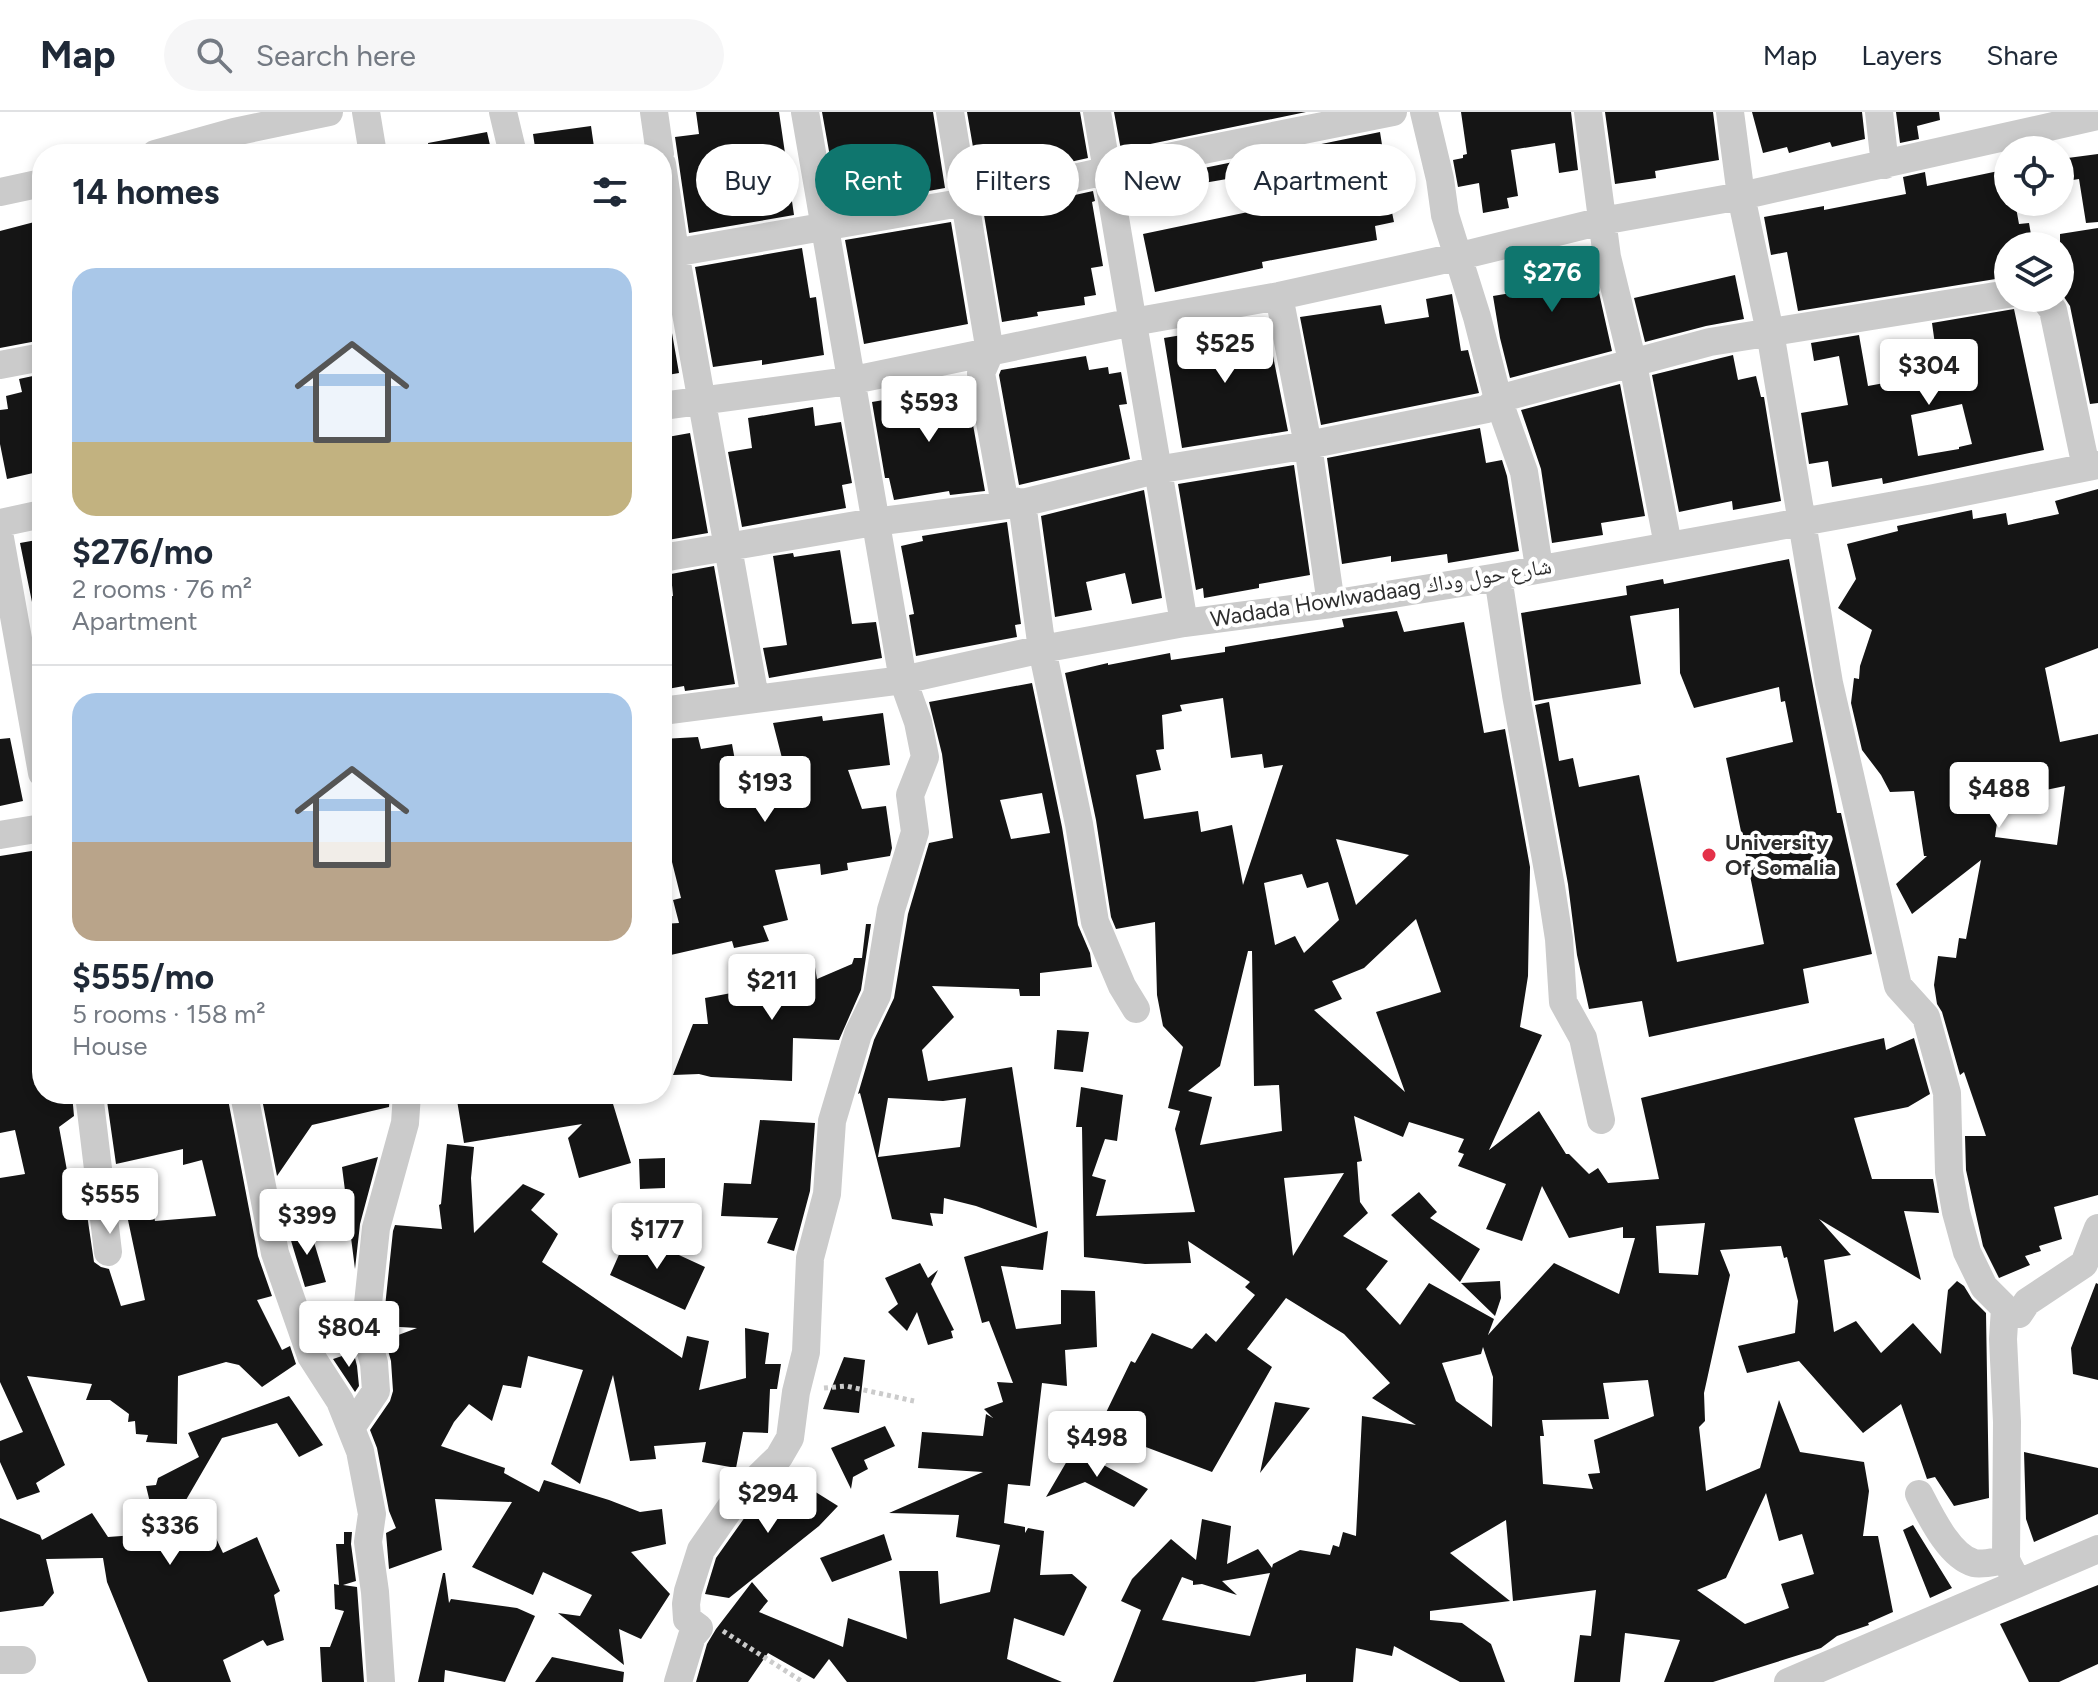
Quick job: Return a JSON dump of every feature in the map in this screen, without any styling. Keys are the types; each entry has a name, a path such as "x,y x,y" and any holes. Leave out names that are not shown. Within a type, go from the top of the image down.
{"street":[{"path":"193,144 329,112"},
{"path":"366,112 371,144"},
{"path":"503,112 511,144"},
{"path":"654,112 659,144"},
{"path":"678,1682 692,1636 699,1628 687,1619 686,1604 701,1550 737,1498 779,1457 790,1438 796,1392 806,1352 810,1258 827,1194 832,1121 858,1034 877,995 891,910 915,832 910,795 925,757 918,722 903,680 805,112"},
{"path":"950,112 956,144"},
{"path":"1097,112 1102,144"},
{"path":"1209,144 1266,125 1393,112"},
{"path":"1424,112 1456,257 1477,317 1498,399 1524,472 1539,567"},
{"path":"1588,112 1607,257 1633,364 1668,545"},
{"path":"1730,112 1741,196 1770,332 1829,683 1898,986 1926,1017 1947,1093 1949,1172 1967,1252 1984,1287 2005,1308 2019,1314 2027,1302 2084,1264 2098,1228"},
{"path":"1879,112 1885,165"},
{"path":"672,404 849,381 1133,322 1279,296 1602,221 1741,196 1885,165 2036,120 2098,116"},
{"path":"0,192 32,185"},
{"path":"672,253 947,205"},
{"path":"968,216 990,352 981,373 1004,499 1022,503"},
{"path":"1114,216 1184,623"},
{"path":"672,267 702,400 755,698"},
{"path":"672,556 874,522 1022,503 1156,470 1308,445 1487,409 1498,399 1710,342 1770,332 1914,298 1994,295"},
{"path":"1279,296 1308,445 1331,604"},
{"path":"2054,312 2092,466"},
{"path":"0,365 32,359"},
{"name":"Wadada Howlwadaag شارع حول وداك","path":"672,710 903,680 1042,649 1184,623 1331,604 1498,577 1539,567 1934,498 2092,466"},
{"path":"1022,503 1042,649 1079,824 1095,922 1122,986 1136,1009"},
{"path":"0,523 32,516"},
{"path":"0,538 32,724"},
{"path":"1498,577 1559,939 1563,1002 1583,1038 1601,1120"},
{"path":"0,835 32,830"},
{"path":"90,1104 108,1252"},
{"path":"246,1104 275,1253 311,1356 340,1401 360,1451 372,1514 368,1542 381,1682"},
{"path":"351,1428 376,1391 374,1363 365,1332 376,1228 405,1123 406,1104"},
{"path":"2005,1308 2003,1339 2012,1571"},
{"path":"1919,1494 1954,1549 1975,1563 2012,1571"},
{"path":"1788,1682 2012,1571 2098,1549"}],"path":[{"path":"796,1392 846,1386 914,1401"},
{"path":"699,1628 714,1624 803,1682"}],"building":[{"path":"696,112 779,112 784,144 696,144 696,216 788,216 689,233 675,137 699,134"},
{"path":"822,112 933,112 945,188 931,191 931,144 828,144"},
{"path":"967,112 1080,112 1088,158 1079,160 1079,144 972,144"},
{"path":"1114,112 1306,112 1150,144 1120,144"},
{"path":"1461,112 1571,112 1578,170 1559,173 1555,143 1511,150 1518,196 1507,198 1509,208 1483,213 1479,183 1458,187 1453,160 1467,154"},
{"path":"1605,112 1713,112 1719,160 1655,171 1656,178 1615,184"},
{"path":"1752,112 1862,112 1865,139 1832,147 1830,142 1789,153 1787,147 1763,153"},
{"path":"1896,112 1939,112 1940,120 1917,126 1919,139 1900,143"},
{"path":"591,126 594,144 534,144 533,134"},
{"path":"487,132 490,144 428,144"},
{"path":"1380,132 1382,144 1321,144"},
{"path":"2098,154 2098,222 2086,223 2079,179 2074,180 2074,157"},
{"path":"1225,164 1225,179 1209,182 1209,167"},
{"path":"1925,172 1927,186 1994,172 1994,216 2018,216 2019,224 2029,223 2031,232 1994,232 1994,279 1798,311 1787,252 1771,255 1764,217 1824,206 1824,210 1906,194 1903,177"},
{"path":"1093,191 1095,201 1092,202 1103,266 1091,268 1096,295 1084,297 1085,305 1037,312 1038,316 1002,322 984,216 1079,216 1079,194"},
{"path":"1229,216 1393,216 1394,222 1375,226 1377,240 1262,262 1263,268 1155,292 1143,234"},
{"path":"951,222 968,324 864,344 845,240"},
{"path":"32,223 32,342 0,348 0,231"},
{"path":"2098,228 2098,403 2090,404 2071,312 2074,312 2073,232"},
{"path":"802,248 810,298 816,297 824,355 762,365 762,360 713,367 695,267"},
{"path":"1589,248 1612,351 1510,378 1493,296 1523,291 1518,260"},
{"path":"1735,275 1744,319 1645,342 1634,298"},
{"path":"1452,294 1461,351 1468,350 1479,393 1321,425 1300,317 1381,305 1385,324 1429,317 1426,299"},
{"path":"1996,312 2015,312 2044,450 1883,484 1882,478 1832,487 1828,461 1809,464 1801,413 1848,405 1839,356 1814,361 1811,343 1859,335 1868,386 1939,373 1932,323","holes":["1962,404 1972,444 1918,456 1911,415"]},
{"path":"1266,321 1288,431 1182,448 1164,338"},
{"path":"672,333 679,373 672,374"},
{"path":"1733,355 1738,380 1756,376 1761,397 1764,397 1781,501 1733,510 1732,501 1679,512 1652,375"},
{"path":"1086,356 1089,370 1108,367 1109,374 1121,372 1127,404 1119,405 1130,459 1019,485 999,375 1001,370"},
{"path":"32,376 32,473 7,479 0,444 0,410 8,409 6,396 22,392 19,379"},
{"path":"1620,384 1645,516 1601,523 1603,535 1552,543 1541,469 1521,410"},
{"path":"966,386 985,491 950,495 949,491 894,500 889,478 885,478 872,402"},
{"path":"813,407 815,426 841,422 852,483 842,485 846,508 742,527 728,452 752,448 748,418"},
{"path":"1480,428 1486,463 1502,460 1519,551 1448,563 1447,554 1391,562 1391,556 1342,564 1327,458"},
{"path":"690,433 708,533 672,539 672,436"},
{"path":"1294,465 1310,575 1204,598 1203,588 1196,590 1178,484"},
{"path":"2098,489 2098,648 2045,668 2060,742 2098,734 2098,1195 2054,1207 2062,1239 2039,1246 2041,1251 2025,1256 2030,1265 1999,1278 1983,1246 1966,1170 1965,1136 1986,1136 1964,1072 1960,1075 1934,985 1938,956 1956,958 1959,938 1966,939 1981,860 1912,914 1896,884 1927,856 1924,856 1914,791 1890,792 1862,750 1851,703 1854,678 1859,679 1872,630 1838,608 1856,579 1847,544 1898,531 1897,526 1972,510 1973,519 2006,513 2008,525 2059,514 2055,501","holes":["2039,781 2041,791 2065,786 2057,845 1995,837 2002,788"]},
{"path":"1144,490 1162,598 1132,604 1125,573 1086,582 1092,610 1055,617 1041,516"},
{"path":"1007,522 1021,624 1015,625 1017,637 916,656 909,615 914,614 901,546 923,541 922,536"},
{"path":"32,541 32,602 20,543"},
{"path":"840,550 852,624 876,622 882,658 769,678 763,648 787,645 773,556 793,553 794,557"},
{"path":"1789,559 1837,813 1841,813 1872,954 1803,969 1809,1003 1649,1037 1642,1001 1589,1009 1535,705 1549,702 1559,761 1573,758 1579,787 1639,775 1677,962 1764,944 1726,758 1793,742 1785,701 1781,702 1779,687 1694,708 1680,673 1679,608 1630,616 1641,684 1534,701 1521,613 1627,595 1626,586 1663,579 1664,584"},
{"path":"714,566 735,684 685,691 684,686 672,688 672,574"},
{"path":"1397,611 1404,632 1464,622 1484,733 1505,729 1530,867 1528,976 1520,1027 1542,1035 1489,1150 1539,1111 1566,1154 1589,1174 1598,1168 1608,1183 1659,1179 1641,1098 1884,1038 1886,1050 1914,1038 1930,1094 1908,1107 1854,1118 1872,1179 1933,1179 1939,1213 1904,1211 1921,1280 1819,1219 1851,1255 1824,1260 1834,1332 1856,1321 1881,1353 1913,1323 1941,1354 1948,1290 1957,1281 1964,1286 1986,1313 1989,1498 1954,1506 1935,1477 1927,1479 1901,1404 1863,1433 1799,1361 1747,1373 1738,1346 1795,1333 1798,1301 1787,1257 1784,1258 1781,1246 1720,1250 1730,1275 1704,1393 1705,1421 1699,1427 1706,1491 1760,1468 1779,1400 1800,1452 1864,1462 1869,1491 1863,1536 1878,1536 1893,1612 1869,1625 1837,1636 1821,1648 1713,1682 1664,1682 1680,1640 1625,1633 1620,1682 1574,1682 1580,1635 1591,1636 1596,1590 1513,1601 1506,1520 1450,1553 1510,1601 1430,1611 1430,1620 1462,1623 1491,1644 1505,1682 1460,1682 1394,1646 1392,1656 1356,1648 1353,1682 1306,1682 1306,1674 1254,1682 1113,1682 1141,1610 1121,1601 1132,1579 1171,1539 1196,1560 1202,1519 1231,1526 1227,1564 1258,1549 1272,1568 1273,1564 1300,1550 1330,1555 1333,1545 1339,1547 1343,1532 1356,1536 1362,1416 1416,1425 1372,1398 1390,1383 1344,1334 1286,1298 1247,1349 1272,1367 1212,1472 1098,1429 1131,1361 1135,1363 1152,1333 1192,1349 1206,1333 1216,1342 1255,1295 1245,1287 1250,1282 1188,1241 1191,1263 1145,1264 1084,1257 1082,1127 1076,1127 1081,1087 1123,1095 1117,1141 1105,1139 1092,1176 1106,1180 1096,1216 1195,1212 1175,1129 1180,1111 1168,1108 1183,1047 1163,1026 1157,995 1155,922 1116,929 1111,917 1096,820 1065,673 1170,653 1171,660 1225,652 1225,647 1344,627 1342,619","holes":["1223,698 1231,758 1262,754 1264,768 1283,765 1243,885 1232,825 1201,832 1198,811 1144,819 1136,775 1161,770 1156,750 1164,749 1162,715 1182,711 1180,705","1336,839 1409,855 1356,905","1302,874 1307,888 1328,882 1339,920 1304,953 1295,936 1275,945 1264,883","1416,919 1441,992 1376,1012 1405,1092 1314,1010 1342,999 1332,981 1364,968","1248,951 1252,951 1254,1086 1279,1085 1282,1131 1200,1145 1212,1097 1188,1091 1220,1066","1354,1116 1403,1137 1409,1122 1464,1139 1458,1152 1464,1154 1458,1166 1506,1184 1486,1229 1522,1241 1542,1186 1569,1238 1623,1227 1623,1238 1635,1238 1619,1294 1554,1263 1488,1335 1494,1319 1429,1283 1400,1325 1366,1289 1388,1261 1343,1236 1368,1213 1360,1202 1357,1162 1362,1161","1344,1173 1293,1256 1284,1178","1705,1223 1698,1275 1659,1273 1656,1226","1483,1347 1493,1377 1492,1427 1456,1401 1442,1363 1481,1354","1648,1380 1654,1416 1594,1440 1600,1473 1588,1474 1593,1489 1543,1484 1542,1420 1609,1419 1603,1383","1766,1493 1779,1541 1802,1534 1814,1574 1781,1584 1789,1608 1745,1624 1697,1590 1726,1578","1270,1573 1250,1636 1162,1620 1182,1577 1193,1581 1193,1585 1202,1584 1237,1595 1222,1581"]},
{"path":"1032,683 1062,827 1078,925 1090,953 1092,967 1040,973 1040,996 1020,996 1019,989 932,986 954,1017 922,1050 928,1081 1012,1067 1037,1228 944,1198 943,1214 930,1213 933,1226 892,1219 858,1094 874,1040 894,998 908,914 929,843 953,838 942,754 929,702","holes":["1042,793 1050,833 1011,839 1000,800","888,1098 943,1101 966,1098 960,1147 878,1157"]},
{"path":"883,713 890,765 848,770 862,809 886,806 892,848 890,856 847,863 848,870 821,875 820,864 775,870 788,920 763,926 769,941 734,948 732,941 672,955 672,923 679,923 673,900 681,898 672,862 672,738 698,737 701,749 732,744 736,766 782,758 773,723 822,716 823,721"},
{"path":"10,738 23,801 0,806 0,739"},
{"path":"32,851 32,1104 73,1104 74,1116 59,1127 68,1176 77,1174 84,1194 94,1262 109,1269 121,1306 145,1300 125,1206 150,1200 155,1221 216,1216 202,1160 183,1165 183,1149 116,1164 107,1104 229,1104 258,1256 272,1296 257,1300 282,1350 290,1346 296,1364 262,1387 239,1365 226,1362 178,1376 177,1444 146,1442 148,1435 136,1434 135,1421 128,1422 129,1414 110,1400 86,1400 92,1384 27,1376 65,1465 36,1483 40,1492 17,1500 0,1462 0,1441 23,1432 0,1382 0,1178 25,1174 15,1130 0,1133 0,856"},
{"path":"866,924 871,924 861,990 839,1040 793,1038 792,1081 673,1075 693,1024 708,1024 705,998 763,987 760,972 814,961 817,979 852,964 854,958 862,958"},
{"path":"1057,1030 1089,1032 1083,1072 1054,1069"},
{"path":"263,1104 389,1104 389,1107 312,1125 277,1176"},
{"path":"458,1104 613,1104 631,1163 579,1178 568,1138 582,1124 464,1143"},
{"path":"760,1120 815,1123 810,1191 794,1251 767,1243 778,1218 721,1216 724,1183 751,1184"},
{"path":"447,1144 474,1147 471,1178 474,1233 523,1184 545,1194 531,1210 558,1234 542,1262 682,1358 687,1336 709,1341 699,1390 746,1378 745,1328 769,1333 765,1364 781,1364 777,1389 770,1389 768,1433 743,1432 736,1468 702,1462 706,1442 654,1446 656,1459 630,1461 613,1375 580,1484 551,1464 583,1370 528,1356 521,1388 503,1385 492,1421 469,1404 454,1422 441,1446 505,1468 504,1473 539,1492 544,1480 640,1512 662,1509 666,1544 631,1552 670,1594 641,1639 619,1629 624,1665 558,1613 580,1616 592,1595 543,1572 533,1595 472,1567 512,1502 435,1499 442,1550 389,1569 386,1533 396,1528 389,1511 377,1448 370,1430 390,1401 393,1391 391,1361 385,1340 417,1328 383,1326 393,1231 395,1225 442,1229 439,1205"},
{"path":"378,1157 360,1224 355,1269 342,1167"},
{"path":"665,1158 665,1188 640,1189 639,1159"},
{"path":"1419,1192 1437,1212 1430,1218 1480,1249 1460,1282 1391,1215"},
{"path":"310,1229 326,1282 305,1287 289,1234 295,1230"},
{"path":"1048,1231 1043,1270 1001,1266 1016,1329 1061,1324 1061,1290 1095,1291 1097,1347 1065,1350 1067,1386 1042,1383 1030,1486 1008,1484 1004,1523 1025,1527 1025,1533 1028,1528 1044,1531 1040,1575 1072,1574 1087,1587 1064,1636 1014,1618 1007,1659 1062,1682 847,1682 829,1659 814,1679 768,1653 748,1682 696,1682 707,1644 752,1582 768,1601 759,1612 843,1647 848,1618 907,1639 899,1571 938,1571 940,1604 990,1592 1000,1545 956,1537 959,1515 889,1513 983,1472 918,1468 922,1432 983,1436 986,1414 993,1418 984,1409 1003,1402 997,1382 1013,1383 989,1321 982,1323 964,1257"},
{"path":"629,1232 705,1267 685,1310 610,1275"},
{"path":"920,1263 928,1278 938,1270 931,1284 954,1330 951,1331 953,1338 928,1345 917,1312 907,1331 888,1312 898,1304 885,1278"},
{"path":"1500,1281 1501,1298 1495,1316 1461,1283"},
{"path":"2096,1283 2098,1380 2073,1374 2071,1348"},
{"path":"354,1354 357,1366 359,1386 355,1392 333,1359"},
{"path":"844,1357 865,1360 859,1413 823,1409"},
{"path":"289,1396 323,1445 299,1457 277,1423 222,1438 179,1512 200,1504 223,1553 257,1537 280,1591 274,1595 284,1640 267,1646 263,1640 223,1660 231,1682 148,1682 107,1582 103,1558 46,1559 54,1593 43,1606 0,1612 0,1518 40,1535 42,1540 92,1513 108,1537 157,1536 159,1540 146,1486 156,1485 158,1478 199,1457 188,1433"},
{"path":"1275,1402 1310,1408 1260,1473"},
{"path":"885,1426 895,1446 864,1460 868,1469 853,1477 851,1489 831,1448"},
{"path":"1074,1449 1148,1489 1134,1507 1085,1482 1046,1497"},
{"path":"2024,1452 2098,1468 2098,1514 2034,1542 2026,1519"},
{"path":"790,1476 838,1506 819,1526 729,1598 705,1594 716,1558 750,1510"},
{"path":"1913,1525 1952,1588 1930,1598 1903,1530"},
{"path":"344,1532 352,1532 356,1581 343,1585 357,1587 364,1682 322,1682 320,1647 330,1647 344,1611 335,1609 334,1584 339,1585 336,1544 344,1544"},
{"path":"884,1534 892,1560 832,1582 820,1558"},
{"path":"443,1573 449,1603 451,1599 517,1608 535,1616 505,1682 445,1670 444,1682 418,1682"},
{"path":"2098,1585 2098,1664 2059,1682 2029,1682 2000,1624"},
{"path":"552,1657 624,1672 623,1682 535,1682"}],"place":[{"name":"University Of Somalia","path":"1709,855"}]}
